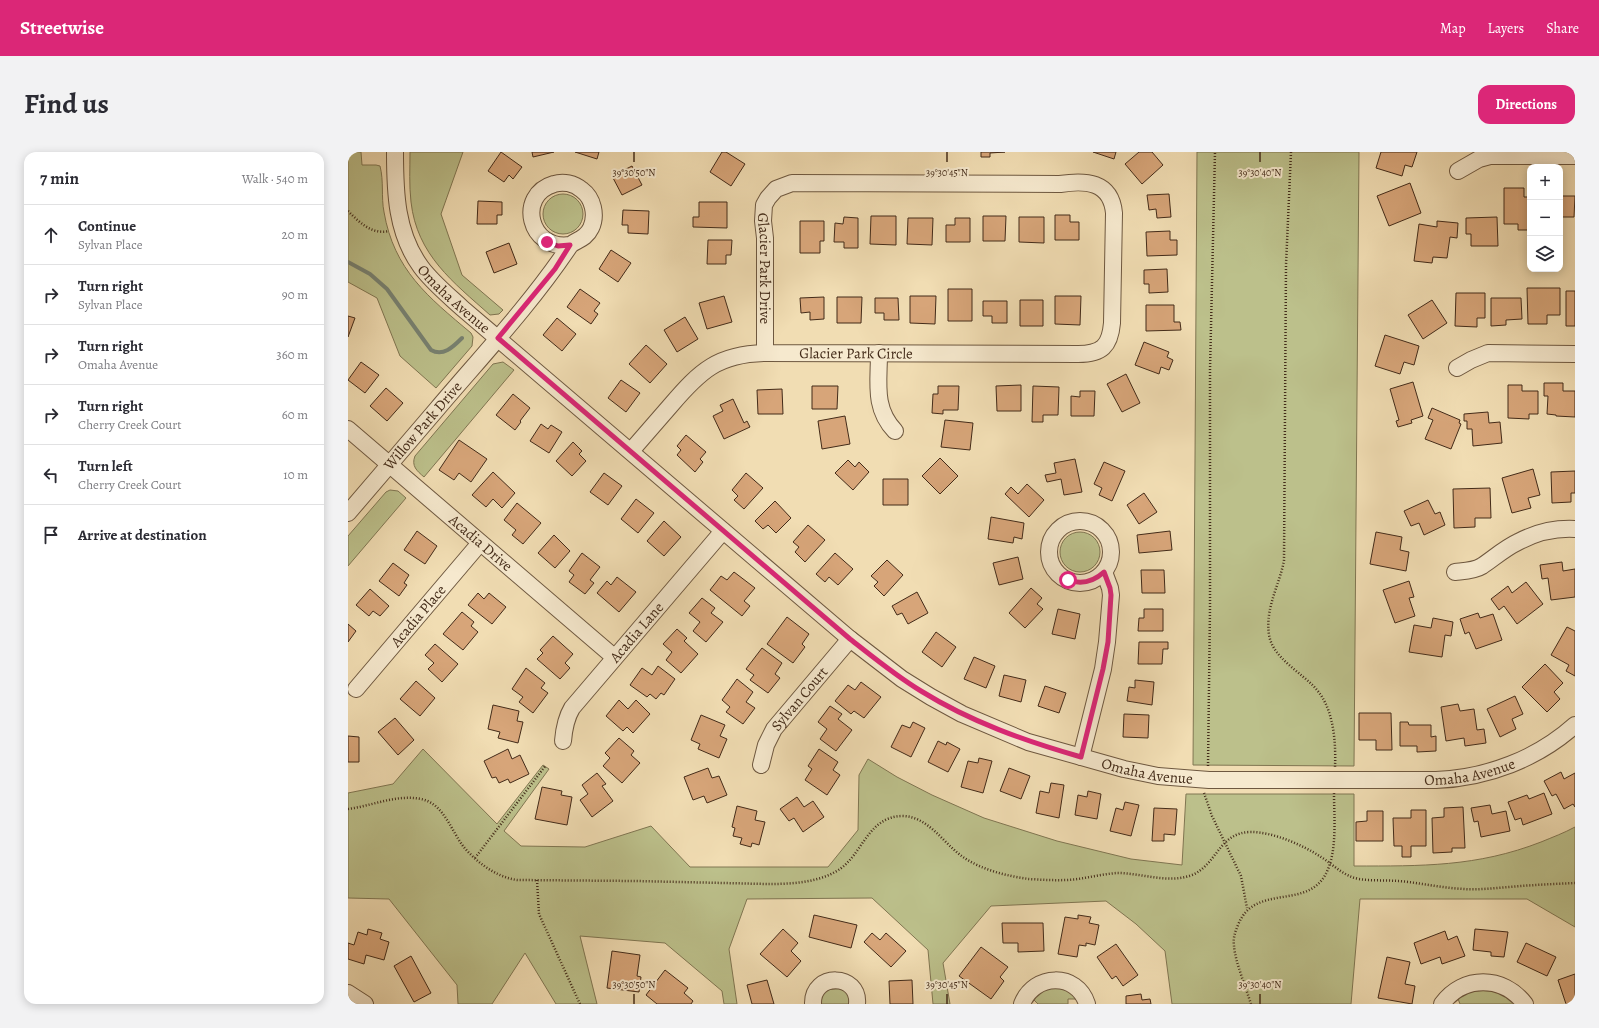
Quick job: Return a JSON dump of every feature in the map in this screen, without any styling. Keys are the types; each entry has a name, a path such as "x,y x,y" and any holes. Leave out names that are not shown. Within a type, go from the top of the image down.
{"street":[{"name":"Omaha Avenue","path":"395,152 395,186 397,206 403,230 415,258 426,273 439,286 850,639 902,679 952,708 1018,738 1081,757 1153,775 1206,786 1456,779 1494,771 1518,762 1553,743 1575,725"},
{"path":"1458,171 1479,158 1490,156 1575,156"},
{"name":"Glacier Park Circle","path":"631,451 691,382 702,373 742,354 1086,354 1104,347 1110,341 1113,207 1109,196 1091,182 1077,181 1060,184 792,183 776,189"},
{"name":"Glacier Park Drive","path":"765,353 765,238 763,212 768,198 776,189"},
{"name":"Willow Park Drive","path":"348,513 498,338 555,269 570,245"},
{"path":"879,353 879,404 884,418 895,431"},
{"path":"1457,368 1488,353 1575,354"},
{"name":"Acadia Drive","path":"348,429 614,658"},
{"path":"1455,572 1481,566 1502,551 1528,538 1555,530 1575,528"},
{"name":"Acadia Lane","path":"563,741 566,720 572,708 723,531"},
{"name":"Acadia Place","path":"356,689 480,543"},
{"path":"1081,757 1100,682 1108,642 1111,595 1104,572"},
{"name":"Sylvan Court","path":"761,765 766,745 774,729 850,639"},
{"path":"813,1004 814,995 821,985 825,982 836,980 851,986 857,996 857,1004"},
{"path":"1022,1004 1032,989 1047,981 1055,980 1063,981 1078,988 1087,1004"},
{"path":"1442,1004 1460,987 1476,982 1484,982 1496,983 1507,988 1525,1004"},
{"path":"348,993 365,1004"}],"path":[{"path":"1215,152 1210,370 1206,786 1212,816 1241,876 1247,908"},
{"path":"1291,152 1286,265 1284,561 1281,578 1270,605 1269,632 1272,643 1279,654 1311,684 1323,699 1328,710 1333,733 1335,767"},
{"path":"348,211 359,222 370,228 381,232 390,230"},
{"path":"476,858 546,765"},
{"path":"1251,1004 1234,945 1235,932 1240,919 1248,910 1264,900 1295,895 1310,889 1322,878 1330,864 1333,848 1334,793"},
{"path":"348,809 401,798 418,798 428,801 444,816 463,846 476,858 490,870 507,878 517,880 767,884 809,880 826,876 840,869 874,827 885,820 898,816 908,817 923,822 955,851 975,864 1000,873 1043,880 1075,879 1118,873 1170,878 1184,877 1202,870 1233,836 1252,832 1272,835 1315,853 1343,873 1359,879 1399,881 1458,889 1575,883"},
{"path":"537,880 539,914 580,1004"}],"green space":[{"path":"348,152 361,152 362,165 380,166 384,212 389,232 396,250 415,281 441,307 471,333 473,337 472,346 436,388 400,356 377,298 348,282"},
{"path":"410,152 463,152 441,214 462,275 503,310 499,314 490,315 450,279 429,252 415,221 411,202"},
{"path":"1197,152 1359,152 1354,766 1193,765"},
{"path":"567,194 574,197 580,203 583,214 582,222 574,231 567,234 559,234 552,231 544,222 543,210 546,203 555,195"},
{"path":"503,362 514,370 424,477 414,465 415,456 493,364"},
{"path":"390,490 398,491 406,498 348,566 348,536 386,492"},
{"path":"1084,532 1091,535 1097,541 1100,552 1099,560 1091,569 1084,572 1076,572 1069,569 1061,560 1060,548 1063,541 1072,533"},
{"path":"423,749 497,824 543,765 549,769 504,831 521,846 585,847 651,826 690,867 828,867 858,830 859,775 868,759 897,777 932,795 984,818 1057,841 1131,859 1182,865 1186,794 1354,794 1354,866 1426,865 1471,861 1517,850 1541,842 1575,827 1575,927 1527,899 1360,899 1351,1004 1172,1004 1165,951 1136,924 1106,901 991,906 943,963 950,1004 933,1004 928,950 872,898 747,899 729,949 737,1004 724,1004 722,991 665,943 580,936 597,1004 556,1004 525,953 492,1004 458,1004 457,985 389,899 348,898 348,793 393,784"},
{"path":"1062,986 1077,999 1068,999 1068,1004 1038,1004 1032,998 1038,990"},
{"path":"1490,987 1518,1004 1460,1004 1457,996 1461,993"},
{"path":"845,988 853,1004 818,1004 823,990"}],"building":[{"path":"501,152 522,167 513,179 509,175 504,182 488,171"},
{"path":"532,152 554,152 533,157"},
{"path":"575,152 599,152 597,159"},
{"path":"722,152 726,152 745,164 731,186 710,172"},
{"path":"981,152 1005,152 990,153 990,157 981,157"},
{"path":"1093,152 1116,152 1114,159"},
{"path":"1139,152 1152,152 1163,165 1142,184 1125,164"},
{"path":"1381,152 1417,152 1412,167 1405,165 1402,176 1376,168"},
{"path":"632,166 642,185 622,195 612,176"},
{"path":"1410,183 1421,213 1389,226 1377,196"},
{"path":"1504,188 1524,188 1524,197 1527,197 1527,230 1518,230 1518,224 1504,224"},
{"path":"1169,194 1171,217 1157,218 1156,209 1149,210 1147,195"},
{"path":"1563,196 1575,196 1574,217 1563,217"},
{"path":"478,201 502,202 502,215 497,215 497,224 477,224"},
{"path":"699,202 727,202 727,228 693,227 693,217 699,217"},
{"path":"623,210 649,211 648,234 628,233 628,225 622,225"},
{"path":"1055,215 1070,215 1070,222 1079,222 1079,240 1055,240"},
{"path":"871,216 896,216 896,245 870,244"},
{"path":"983,216 1006,216 1005,241 983,241"},
{"path":"844,217 858,218 858,248 844,248 844,242 834,242 835,223 843,224"},
{"path":"1019,217 1044,217 1044,243 1019,242"},
{"path":"1497,217 1498,246 1471,246 1471,234 1466,234 1466,218"},
{"path":"908,218 933,218 932,245 907,244"},
{"path":"955,218 970,218 970,242 946,242 946,225 955,225"},
{"path":"800,221 824,221 824,241 820,241 820,253 800,253"},
{"path":"1437,221 1458,223 1457,238 1450,237 1447,258 1433,257 1432,263 1414,261 1419,224 1437,227"},
{"path":"1170,231 1170,240 1177,240 1177,255 1147,256 1146,232"},
{"path":"708,240 732,240 731,255 726,255 726,264 707,264"},
{"path":"509,243 517,264 494,273 486,252"},
{"path":"611,250 631,263 618,282 599,269"},
{"path":"1167,269 1168,292 1149,293 1149,284 1144,284 1144,270"},
{"path":"1527,288 1560,288 1560,315 1547,315 1547,324 1528,324"},
{"path":"580,289 600,303 594,311 598,314 591,324 567,307"},
{"path":"948,289 972,289 972,321 948,321"},
{"path":"1566,291 1575,291 1575,326 1566,326"},
{"path":"1456,293 1485,293 1485,318 1477,318 1477,327 1455,326"},
{"path":"724,296 732,322 707,329 699,303"},
{"path":"910,296 936,296 935,324 910,323"},
{"path":"1055,296 1081,296 1080,325 1055,324"},
{"path":"824,297 824,319 810,320 810,312 801,313 800,298"},
{"path":"837,297 862,297 861,323 837,323"},
{"path":"875,298 898,298 899,320 884,320 884,313 875,313"},
{"path":"1491,298 1521,298 1522,319 1506,320 1506,325 1491,326"},
{"path":"1020,300 1043,300 1043,326 1020,326"},
{"path":"1432,300 1447,323 1423,339 1408,315"},
{"path":"983,301 1007,301 1007,323 992,323 992,316 983,316"},
{"path":"1146,305 1174,305 1174,322 1180,322 1181,330 1146,331"},
{"path":"348,316 355,318 348,337"},
{"path":"685,317 698,339 677,352 664,330"},
{"path":"557,318 576,334 562,351 543,335"},
{"path":"1385,335 1419,346 1414,365 1404,362 1400,374 1375,366"},
{"path":"1144,342 1169,352 1167,357 1173,360 1169,370 1161,367 1159,374 1135,365"},
{"path":"646,345 667,364 650,383 629,364"},
{"path":"361,362 379,375 365,393 348,380"},
{"path":"1126,374 1140,403 1122,412 1107,384"},
{"path":"621,380 640,393 626,412 608,398"},
{"path":"1413,382 1423,416 1411,420 1412,423 1398,427 1396,421 1399,420 1390,389"},
{"path":"1544,383 1563,383 1563,391 1575,391 1575,417 1547,414 1548,396 1544,396"},
{"path":"1021,385 1021,411 997,411 996,386"},
{"path":"1508,385 1522,385 1522,391 1538,391 1538,414 1529,414 1529,419 1508,418"},
{"path":"812,386 838,386 837,409 812,409"},
{"path":"938,386 959,386 958,410 943,410 943,414 932,413 933,394 938,394"},
{"path":"1033,386 1059,387 1058,415 1043,415 1043,422 1032,422"},
{"path":"386,388 403,403 387,421 370,406"},
{"path":"782,389 783,414 758,414 757,390"},
{"path":"1080,391 1095,391 1094,416 1071,416 1071,396 1080,397"},
{"path":"513,394 530,408 515,430 496,415"},
{"path":"733,399 744,423 747,421 750,427 724,439 713,416 723,411 720,405"},
{"path":"1432,408 1460,420 1459,423 1461,424 1451,449 1425,439 1433,420 1428,418"},
{"path":"1488,412 1489,423 1500,422 1502,443 1473,446 1472,429 1467,429 1467,421 1464,421 1464,414"},
{"path":"845,416 850,444 822,449 818,421"},
{"path":"945,420 973,423 970,450 941,447"},
{"path":"541,424 548,429 551,425 562,432 549,453 530,441"},
{"path":"686,435 706,452 700,459 703,462 695,472 677,455 681,450 677,446"},
{"path":"459,440 487,459 471,482 459,473 454,480 439,470"},
{"path":"573,442 582,451 579,454 586,461 572,476 556,461"},
{"path":"940,458 958,476 940,494 922,476"},
{"path":"1075,459 1082,492 1064,495 1061,479 1047,482 1045,475 1056,473 1054,463"},
{"path":"848,460 855,467 859,462 869,472 853,490 835,473"},
{"path":"1104,462 1125,471 1112,501 1099,495 1102,488 1094,484"},
{"path":"1533,469 1540,495 1528,498 1531,508 1512,513 1502,478"},
{"path":"1575,471 1575,493 1571,493 1571,502 1552,503 1551,472"},
{"path":"493,472 515,493 502,508 493,499 486,507 472,495"},
{"path":"604,473 622,486 608,505 590,492"},
{"path":"746,473 763,488 744,509 734,500 738,496 732,490"},
{"path":"883,479 908,479 908,505 883,505"},
{"path":"1027,484 1044,500 1029,517 1005,494 1011,487 1018,494"},
{"path":"1490,488 1491,518 1475,518 1475,527 1454,528 1453,489"},
{"path":"1144,493 1157,512 1139,524 1127,505"},
{"path":"636,499 654,513 638,533 621,519"},
{"path":"1428,500 1435,514 1440,512 1445,525 1424,535 1419,523 1411,526 1404,511"},
{"path":"775,501 791,518 776,533 768,525 763,529 755,521"},
{"path":"517,503 541,523 523,544 512,535 516,530 504,520"},
{"path":"991,517 1024,523 1022,539 1014,537 1013,543 988,539"},
{"path":"664,521 681,537 664,556 647,541"},
{"path":"808,525 825,540 805,562 795,552 799,547 793,542"},
{"path":"417,531 437,546 425,564 404,550"},
{"path":"1170,531 1172,550 1139,553 1137,535"},
{"path":"1376,532 1402,537 1400,550 1409,552 1406,571 1370,564"},
{"path":"554,535 570,551 555,568 538,553"},
{"path":"582,553 600,567 590,580 594,583 585,594 569,582 574,575 569,571"},
{"path":"835,553 853,569 838,585 829,577 825,582 816,574"},
{"path":"1018,557 1023,579 999,585 993,563"},
{"path":"887,560 903,575 884,596 874,586 878,582 871,576"},
{"path":"1562,562 1563,571 1575,569 1575,597 1551,600 1548,578 1542,579 1540,565"},
{"path":"393,563 409,575 404,583 407,585 399,596 379,581"},
{"path":"1141,570 1164,570 1165,593 1142,593"},
{"path":"734,572 755,588 744,601 750,606 742,616 710,590 721,576 727,580"},
{"path":"617,577 636,592 619,612 597,593 607,581 611,585"},
{"path":"1409,581 1414,597 1409,598 1415,616 1395,623 1383,590"},
{"path":"1526,582 1543,604 1517,624 1504,606 1499,610 1491,599 1508,586 1512,593"},
{"path":"1031,588 1042,598 1037,604 1043,609 1025,628 1009,613"},
{"path":"370,589 389,606 380,616 373,611 369,616 356,605"},
{"path":"917,592 928,613 908,624 902,613 897,615 892,606"},
{"path":"478,593 484,599 489,593 506,607 492,624 468,605"},
{"path":"702,598 715,608 711,613 723,622 706,642 693,631 700,622 689,613"},
{"path":"1058,609 1080,614 1075,639 1052,634"},
{"path":"1144,609 1163,609 1163,631 1138,631 1139,618 1144,618"},
{"path":"462,612 474,622 471,626 478,632 463,650 443,634"},
{"path":"1478,613 1480,618 1493,614 1502,640 1476,649 1469,632 1465,634 1460,619"},
{"path":"787,617 809,634 802,644 805,647 793,663 767,644"},
{"path":"1433,618 1453,622 1451,636 1445,635 1442,657 1409,652 1414,625 1431,628"},
{"path":"348,624 356,631 348,642"},
{"path":"1567,627 1575,631 1575,676 1566,671 1569,665 1551,655"},
{"path":"677,629 687,638 684,641 698,654 681,673 666,660 672,652 663,644"},
{"path":"936,632 956,647 942,667 922,652"},
{"path":"553,636 573,654 565,663 570,668 560,679 537,659 543,653 540,650"},
{"path":"1139,642 1168,642 1168,649 1163,649 1162,664 1138,664"},
{"path":"435,644 458,664 442,682 428,669 434,663 425,655"},
{"path":"762,648 782,663 775,674 780,678 768,693 750,680 754,675 746,669"},
{"path":"974,657 995,666 986,688 964,679"},
{"path":"1545,664 1563,683 1554,692 1560,699 1547,712 1522,687"},
{"path":"658,666 675,679 664,695 661,693 656,699 650,694 647,697 630,685 642,668 652,675"},
{"path":"526,668 545,683 541,688 548,693 533,713 519,702 523,697 512,689"},
{"path":"1004,675 1026,680 1021,702 999,696"},
{"path":"737,679 753,692 746,702 755,708 743,724 726,712 730,707 722,700"},
{"path":"1135,680 1154,682 1152,705 1127,701 1129,687 1135,688"},
{"path":"416,681 435,698 420,716 400,699"},
{"path":"861,682 881,697 864,718 854,711 851,714 835,701 848,685 855,690"},
{"path":"1045,686 1066,693 1059,713 1038,706"},
{"path":"1515,696 1523,714 1512,719 1516,729 1500,737 1487,709"},
{"path":"619,700 628,709 636,700 650,714 633,733 627,727 623,731 606,716"},
{"path":"1458,704 1460,711 1474,709 1477,730 1484,729 1486,743 1465,746 1464,738 1446,741 1441,707"},
{"path":"493,705 519,711 517,721 523,722 518,743 498,738 500,732 488,729"},
{"path":"830,706 842,714 838,719 852,730 836,751 820,739 827,729 818,722"},
{"path":"1359,713 1391,713 1392,750 1376,750 1376,740 1359,740"},
{"path":"1124,714 1149,715 1148,738 1123,737"},
{"path":"701,715 725,725 720,736 727,739 719,758 698,749 700,744 691,740"},
{"path":"395,718 414,740 398,755 378,732"},
{"path":"913,722 925,728 911,757 891,747 902,725 910,728"},
{"path":"1400,722 1408,722 1409,725 1431,725 1431,737 1436,736 1436,751 1417,752 1417,746 1400,746"},
{"path":"348,736 359,737 359,762 348,762"},
{"path":"619,738 634,751 631,755 640,763 622,783 603,766 610,758 605,753"},
{"path":"938,741 946,745 947,742 960,749 948,772 928,762"},
{"path":"508,749 512,759 520,755 529,774 510,783 508,779 499,783 496,777 492,778 484,761"},
{"path":"819,749 838,762 833,770 840,775 827,795 805,780 812,769 808,766"},
{"path":"979,758 992,761 983,793 961,787 968,761 978,763"},
{"path":"708,768 712,778 719,776 727,795 707,803 704,796 693,800 684,777"},
{"path":"1009,768 1030,776 1021,799 1000,791"},
{"path":"1561,772 1564,779 1575,773 1575,807 1573,804 1564,809 1556,794 1552,796 1544,781"},
{"path":"597,773 606,784 602,786 613,801 592,817 580,800 588,794 582,785"},
{"path":"1051,783 1064,785 1059,818 1036,813 1040,791 1049,793"},
{"path":"542,787 562,791 561,795 572,797 567,825 535,819"},
{"path":"1088,791 1101,794 1097,819 1075,815 1078,795 1087,797"},
{"path":"1544,793 1552,814 1523,825 1521,818 1515,820 1508,802 1527,795 1529,799"},
{"path":"797,797 804,807 813,801 824,817 803,832 794,818 789,821 780,809"},
{"path":"1125,802 1139,805 1131,836 1110,831 1116,808 1123,810"},
{"path":"1490,805 1492,814 1506,811 1510,831 1481,837 1478,821 1474,822 1471,808"},
{"path":"737,806 757,811 755,820 765,822 759,845 752,843 751,847 740,844 742,838 733,836 735,828 732,827"},
{"path":"1463,807 1465,848 1452,848 1452,852 1433,853 1432,818 1444,817 1444,808"},
{"path":"1154,808 1177,809 1175,835 1164,834 1164,841 1152,841"},
{"path":"1411,810 1426,810 1426,846 1411,846 1411,857 1402,857 1402,846 1394,846 1393,818 1411,818"},
{"path":"1367,811 1383,811 1383,841 1356,841 1356,822 1367,821"},
{"path":"814,915 857,925 851,948 809,937"},
{"path":"1078,915 1091,917 1089,923 1099,925 1095,945 1086,943 1086,946 1079,945 1077,957 1058,954 1065,917 1078,919"},
{"path":"1002,923 1043,923 1044,951 1018,952 1018,943 1003,943"},
{"path":"368,929 382,933 380,939 389,942 384,960 366,955 364,964 348,959 348,943 354,945 358,932 367,935"},
{"path":"783,929 798,943 791,951 801,961 787,977 760,954"},
{"path":"1475,929 1508,932 1504,957 1491,956 1491,952 1473,950"},
{"path":"1445,931 1448,940 1457,936 1465,956 1442,964 1440,957 1421,964 1414,943"},
{"path":"872,933 880,940 886,933 906,951 891,967 864,942"},
{"path":"1526,943 1556,957 1547,976 1517,962"},
{"path":"1116,944 1138,975 1123,986 1116,976 1112,979 1097,957"},
{"path":"981,947 1008,967 1000,977 1004,981 991,999 959,976"},
{"path":"612,951 640,955 637,976 641,977 639,992 607,988"},
{"path":"411,956 431,993 414,1002 394,966"},
{"path":"1387,957 1410,962 1405,984 1415,986 1412,1004 1378,998"},
{"path":"665,970 688,988 684,993 693,1001 691,1004 657,1004 646,995"},
{"path":"1575,974 1575,1004 1566,1004 1558,980"},
{"path":"767,980 774,1004 752,1004 747,985"},
{"path":"912,980 913,1004 890,1004 889,981"},
{"path":"1141,994 1142,1000 1150,999 1151,1004 1126,1004 1126,996"}],"waterway":[{"path":"348,262 370,274 387,289 431,350 435,352 444,352 462,338"}],"route":[{"path":"547,242 558,246 570,245 555,269 498,338 850,639 902,679 922,692 975,720 1028,742 1081,757 1093,713 1108,642 1111,595 1104,572 1095,579 1084,583 1068,580"}]}
